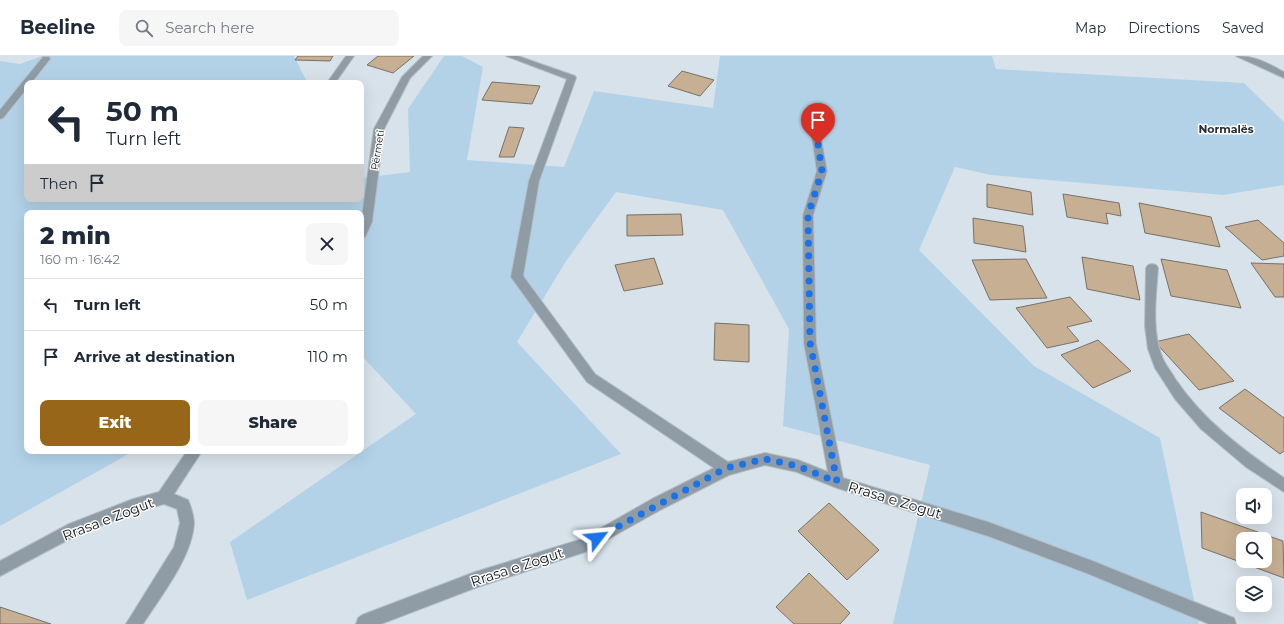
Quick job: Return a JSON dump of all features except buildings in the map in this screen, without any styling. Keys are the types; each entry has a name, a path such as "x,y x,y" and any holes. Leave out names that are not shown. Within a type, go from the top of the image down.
{"street":[{"path":"333,80 350,56"},
{"name":"Përmeti","path":"364,228 367,222 379,129 406,77 428,56"},
{"path":"510,56 572,78 534,181 517,277 591,378 726,468"},
{"path":"1240,56 1254,60 1284,76"},
{"path":"29,80 46,59"},
{"path":"0,116 24,86"},
{"path":"816,130 822,171 808,215 810,342 837,482"},
{"path":"1152,268 1151,329 1158,360 1177,393 1208,428 1243,458 1284,486"},
{"path":"164,497 193,454"},
{"name":"Rrasa e Zogut","path":"364,624 475,580 585,545 657,504 726,468 765,459 798,466 837,482 988,529 1090,567 1228,624"},
{"name":"Rrasa e Zogut","path":"0,570 74,529 134,506 164,497 183,505 187,524 183,544 181,550 134,624"}],"shaded area":[{"path":"42,56 294,56 306,80 24,80 24,202 364,202 364,178 410,172 408,109 444,56 462,56 483,67 467,160 564,167 594,91 713,108 720,56 992,56 996,69 1244,83 1284,122 1284,185 1223,195 991,175 955,167 919,250 1034,366 1160,438 1199,624 893,624 930,465 783,426 789,329 723,210 616,192 566,261 517,342 621,454 247,600 230,542 358,454 364,454 364,450 416,414 364,358 364,210 24,210 24,454 129,454 0,526 0,61 20,64"}],"district":[{"name":"Normalës","path":"1226,129"}],"route":[{"path":"597,538 657,504 726,468 765,459 798,466 837,482 810,342 808,215 822,171 818,144"}]}
